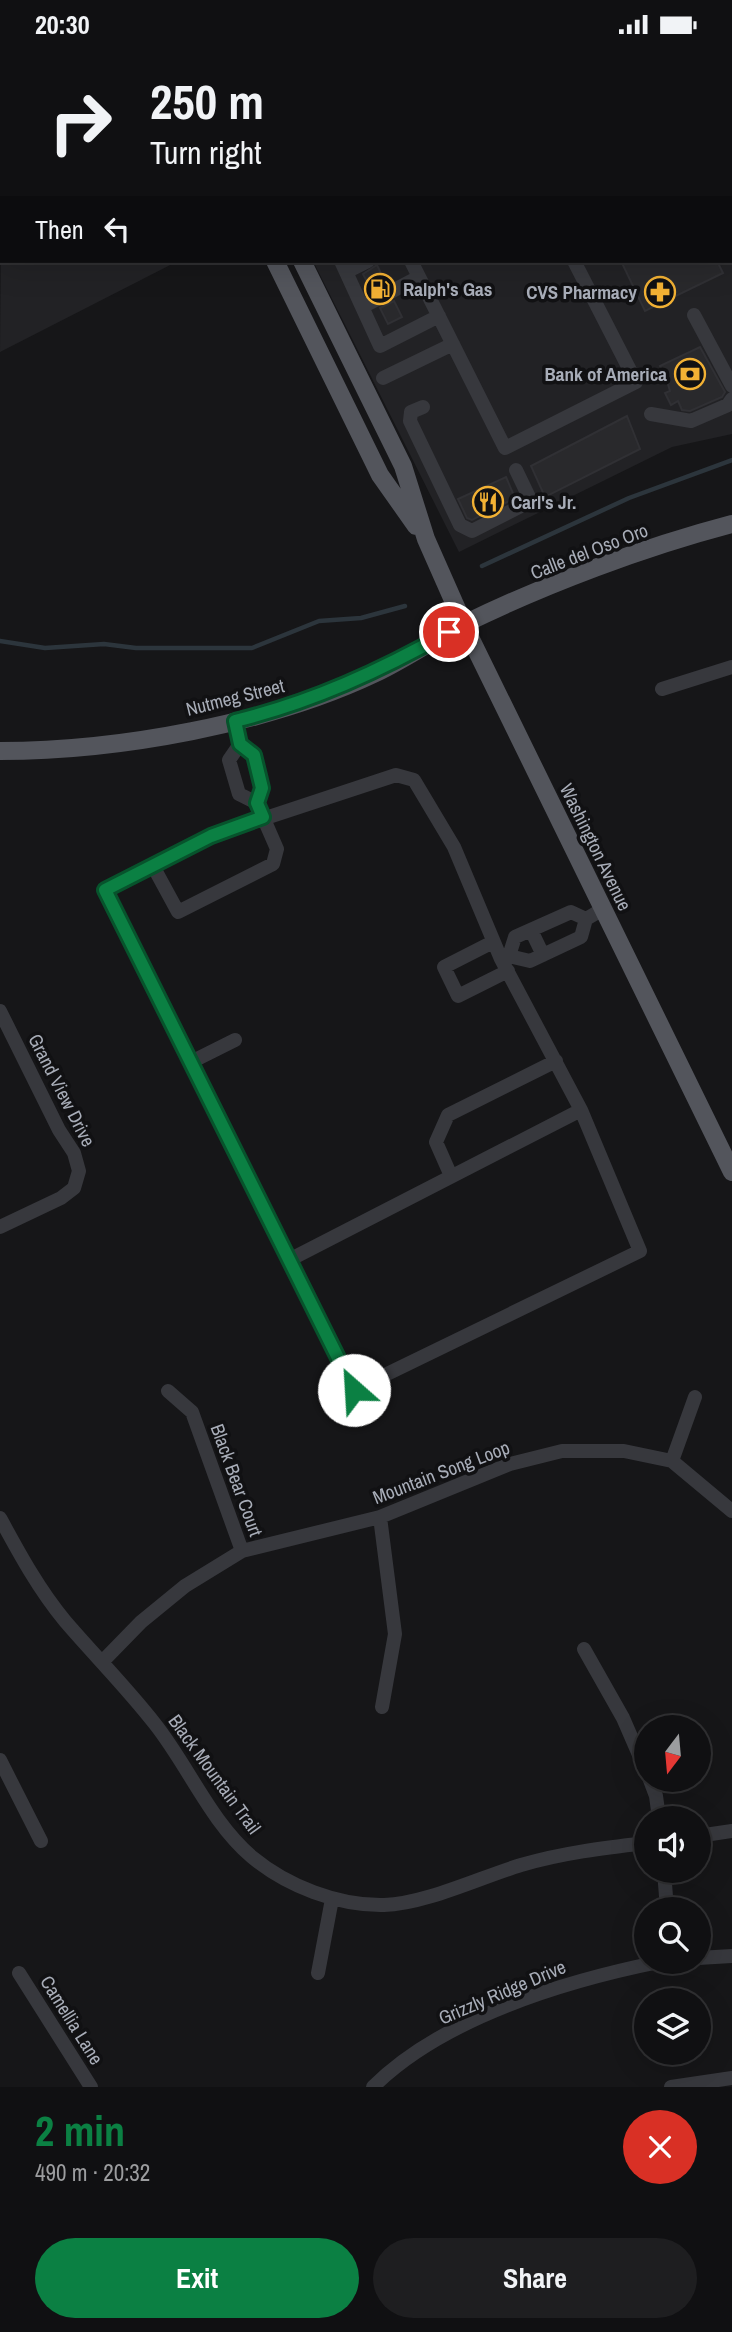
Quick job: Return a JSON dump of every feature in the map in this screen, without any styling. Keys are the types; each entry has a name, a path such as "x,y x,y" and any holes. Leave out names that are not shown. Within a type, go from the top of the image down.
{"main road":[{"name":"Washington Avenue","path":"276,263 380,475 426,539"},
{"path":"290,263 312,280"},
{"name":"Washington Avenue","path":"303,263 403,466 426,539 464,625 732,1172"},
{"path":"297,303 314,318 354,386 364,387"},
{"name":"Calle del Oso Oro","path":"464,625 616,561 732,524"},
{"name":"Nutmeg Street","path":"0,751 108,743 235,721 318,696 376,673 464,625"}],"street":[{"path":"412,263 505,448 636,383 575,263"},
{"path":"343,266 380,346 439,316"},
{"path":"362,307 419,277"},
{"path":"694,315 732,386"},
{"path":"383,378 453,344"},
{"path":"651,414 691,421 728,405 732,399"},
{"path":"423,407 411,412 410,421 460,525 472,531 521,506 529,497 516,471"},
{"path":"662,689 732,667"},
{"path":"235,721 240,744 254,755 262,788 257,803"},
{"path":"153,866 178,912 273,865 277,849 257,803 239,794 229,760 240,744"},
{"path":"235,777 258,772"},
{"path":"396,775 414,780 454,846 493,941 581,1110 640,1251 354,1390 105,890 153,866 211,836 263,817 396,775"},
{"path":"493,941 444,967 458,996 506,962 530,961 581,937 586,919 603,909"},
{"path":"506,962 515,937 571,912 586,919"},
{"path":"531,930 542,955"},
{"name":"Grand View Drive","path":"0,1011 59,1130 74,1153 79,1171 74,1188 61,1198 0,1227"},
{"path":"191,1062 235,1040"},
{"path":"451,1176 436,1142 448,1115 556,1062"},
{"path":"289,1259 581,1110"},
{"name":"Black Bear Court","path":"169,1391 192,1412 242,1551"},
{"path":"672,1461 695,1397"},
{"name":"Mountain Song Loop","path":"103,1661 141,1622 185,1586 242,1551 380,1517 510,1464 562,1451 624,1451 672,1461 732,1511"},
{"path":"380,1517 395,1634 382,1707"},
{"name":"Black Mountain Trail","path":"0,1518 23,1561 64,1619 158,1727 219,1819 251,1856 285,1879 332,1899 385,1905 440,1892 522,1865 584,1850 634,1844"},
{"path":"584,1649 623,1718 634,1743"},
{"path":"0,1760 41,1841"},
{"path":"711,1834 732,1831"},
{"path":"318,1973 332,1899"},
{"path":"711,1957 732,1956"},
{"name":"Grizzly Ridge Drive","path":"377,2085 448,2032 512,2004 602,1973 634,1967"},
{"name":"Camellia Lane","path":"19,1973 91,2087"},
{"path":"671,2087 732,2078"}],"shaded area":[{"path":"1,263 174,263 0,352"},
{"path":"314,263 732,263 732,434 672,447 459,552"}],"building":[{"name":"CVS Pharmacy","path":"622,263 718,263 723,273 645,311"},
{"path":"377,265 386,284 372,291 363,274"},
{"path":"394,301 402,317 388,324 380,308"},
{"name":"Bank of America","path":"700,347 725,392 722,397 690,411 682,410 678,401 671,405 665,393 670,391 660,366"},
{"path":"627,416 640,449 545,497 531,466"},
{"name":"Carl's Jr.","path":"506,477 515,498 472,520 467,518 458,499"}],"waterway":[{"path":"482,566 629,498 732,460"},
{"path":"0,641 45,648 104,644 136,648 252,648 319,621 361,618 405,606"}],"place":[{"name":"Ralph's Gas","path":"380,289"},
{"name":"CVS Pharmacy","path":"660,292"},
{"name":"Bank of America","path":"690,374"},
{"name":"Carl's Jr.","path":"488,502"}],"route":[{"path":"354,1390 105,890 211,836 263,817 257,803 262,788 254,755 240,744 235,721 318,696 376,673 449,632"}]}
